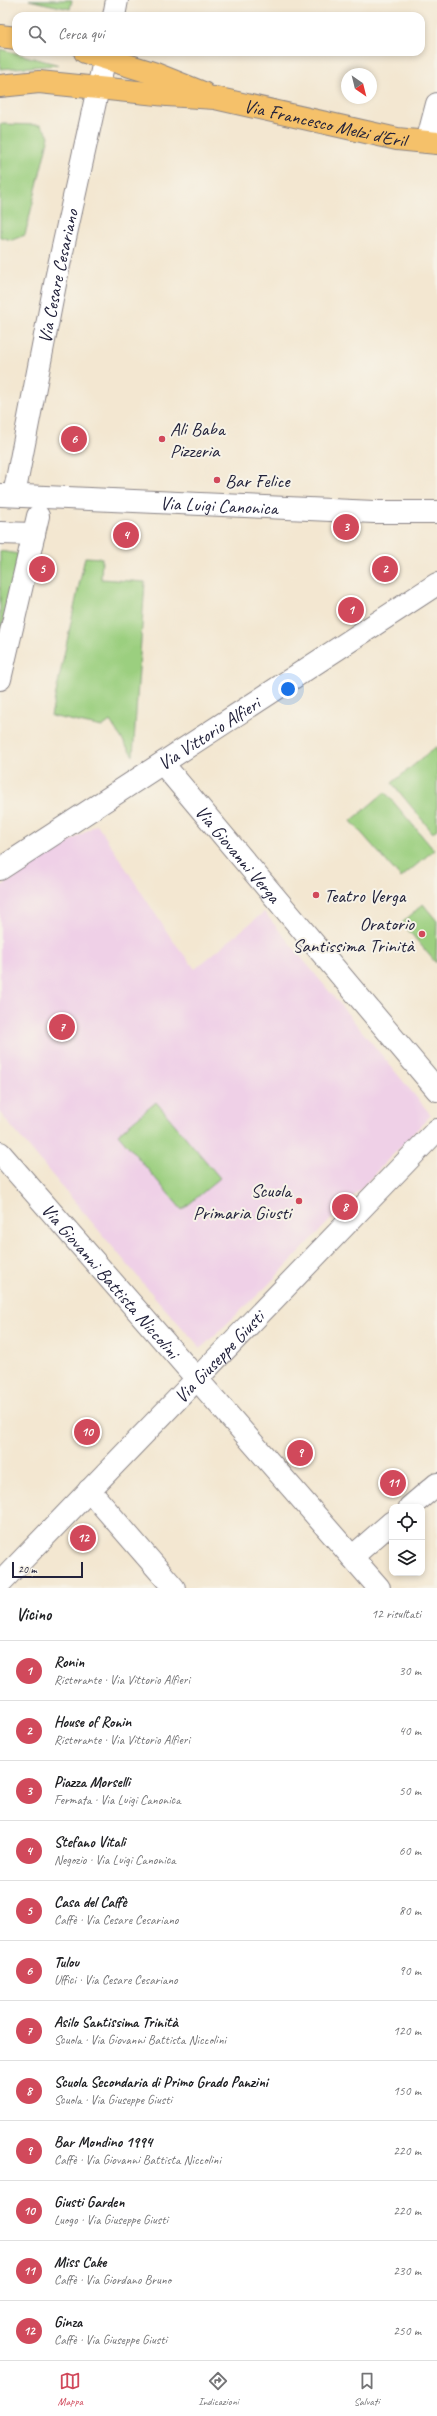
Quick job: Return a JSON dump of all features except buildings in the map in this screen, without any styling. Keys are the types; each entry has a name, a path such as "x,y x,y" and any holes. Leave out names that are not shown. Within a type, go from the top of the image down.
{"main road":[{"path":"0,36 12,38"},
{"name":"Via Francesco Melzi d'Eril","path":"104,56 174,80 215,98"},
{"name":"Via Francesco Melzi d'Eril","path":"0,86 39,82 215,98 397,139 432,143"}],"street":[{"path":"115,12 117,0"},
{"name":"Via Cesare Cesariano","path":"7,495 98,88 98,56"},
{"path":"432,143 437,104"},
{"name":"Via Luigi Canonica","path":"7,495 374,512 437,512"},
{"path":"0,533 36,525 0,680"},
{"name":"Via Vittorio Alfieri","path":"0,870 437,584"},
{"name":"Via Giovanni Verga","path":"162,764 437,1090"},
{"name":"Via Giuseppe Giusti","path":"0,1583 437,1130"},
{"name":"Via Giovanni Battista Niccolini","path":"0,1153 379,1588"},
{"path":"414,1504 437,1484"},
{"path":"89,1490 174,1588"},
{"path":"352,1557 389,1525"}],"shaded area":[{"path":"97,824 171,938 195,969 264,912 431,1115 265,1288 201,1348 159,1302 0,1113 0,887"}],"green space":[{"path":"29,0 72,0 70,9"},
{"path":"0,49 12,52 12,56 26,56 59,65 0,69"},
{"path":"0,124 41,125 49,136 25,235 12,240 0,237"},
{"path":"0,551 19,554 0,636"},
{"path":"85,557 102,558 101,579 145,582 133,756 110,721 102,727 51,716"},
{"path":"437,746 437,829 433,833 392,783"},
{"path":"385,792 434,850 401,878 351,821"},
{"path":"423,904 437,921 436,963 402,923"},
{"path":"156,1102 220,1178 182,1210 118,1134"}],"place":[{"name":"Tulou","path":"74,439"},
{"name":"Ali Baba Pizzeria","path":"162,439"},
{"name":"Bar Felice","path":"217,480"},
{"name":"Piazza Morselli","path":"346,527"},
{"name":"Stefano Vitali","path":"126,535"},
{"name":"Casa del Caffè","path":"42,569"},
{"name":"House of Ronin","path":"385,569"},
{"name":"Ronin","path":"351,610"},
{"name":"Teatro Verga","path":"316,895"},
{"name":"Oratorio Santissima Trinità","path":"422,934"},
{"name":"Asilo Santissima Trinità","path":"62,1027"},
{"name":"Scuola Primaria Giusti","path":"299,1201"},
{"name":"Scuola Secondaria di Primo Grado Panzini","path":"345,1207"},
{"name":"Giusti Garden","path":"87,1432"},
{"name":"Bar Mondino 1994","path":"300,1453"},
{"name":"Miss Cake","path":"393,1483"},
{"name":"Ginza","path":"83,1538"}]}
